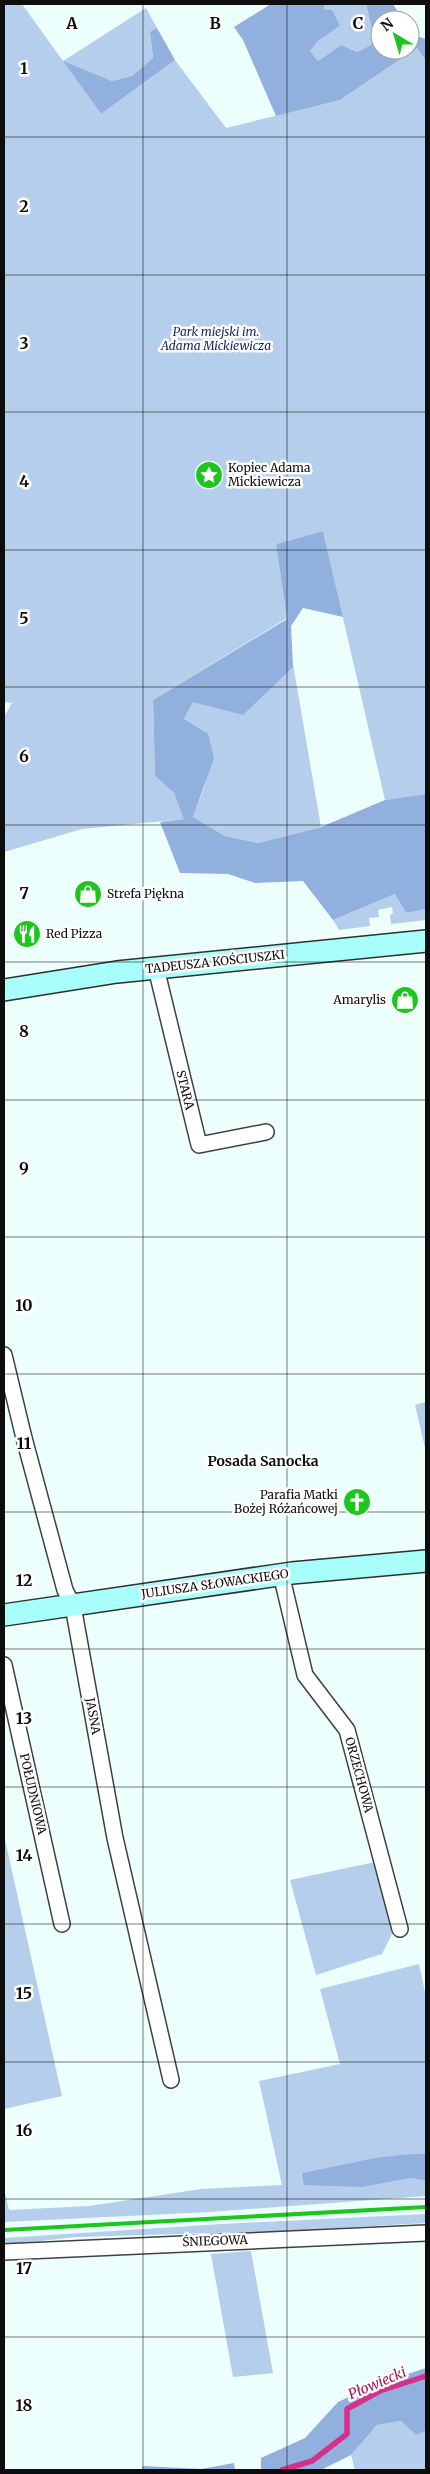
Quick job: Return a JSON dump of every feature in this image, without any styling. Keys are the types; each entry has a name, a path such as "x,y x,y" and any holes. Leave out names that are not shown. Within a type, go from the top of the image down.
{"street":[{"name":"TADEUSZA KOŚCIUSZKI","path":"4,990 57,980 156,968 426,941"},
{"name":"STARA","path":"156,968 199,1145 266,1132"},
{"name":"JASNA","path":"4,1355 65,1590 73,1606 115,1838 171,2080"},
{"name":"JULIUSZA SŁOWACKIEGO","path":"4,1615 281,1574 426,1561"},
{"name":"ORZECHOWA","path":"281,1574 306,1675 347,1730 400,1929"},
{"name":"POŁUDNIOWA","path":"4,1665 62,1924"},
{"name":"ŚNIEGOWA","path":"4,2252 426,2233"}],"green space":[{"name":"Park miejski im. Adama Mickiewicza","path":"4,4 22,4 63,61 146,8 157,28 150,33 153,58 132,76 112,81 64,62 101,114 175,60 226,128 340,100 399,60 420,60 420,52 426,61 426,794 385,800 323,531 276,544 287,618 153,700 155,776 174,793 185,819 82,829 4,852 4,717 12,703 4,702"},
{"path":"324,4 366,4 370,21 370,46 357,52 341,45 318,61 310,51 318,41 340,26 324,9"},
{"path":"293,664 321,827 258,843 225,836 193,817 205,785 184,719 193,702"},
{"path":"395,894 406,913 426,909 426,920 391,924 390,915 393,913 392,907 378,910 379,917 369,918 370,926 339,930 333,920"},
{"path":"426,1402 426,1452 415,1405"},
{"path":"4,1835 62,2096 4,2109"},
{"path":"375,1862 392,1934 382,1954 316,1975 290,1880"},
{"path":"419,1964 426,1997 426,2154 374,2158 303,2173 363,2187 411,2178 426,2181 426,2196 210,2212 4,2222 4,2189 9,2210 89,2206 201,2189 282,2185 259,2081 340,2064 320,1989"},
{"path":"426,2214 426,2223 284,2231 76,2237 4,2245 4,2238 222,2224"},
{"path":"251,2251 273,2373 233,2377 211,2254"},
{"path":"401,2421 416,2435 426,2431 426,2470 355,2470 351,2455 377,2425"}],"shaded area":[{"path":"271,4 324,4 324,9 332,10 340,26 318,41 310,51 318,61 341,45 357,52 370,46 370,60 399,60 340,100 276,116 243,40 234,27"},
{"path":"366,4 393,4 397,10 370,10 370,21"},
{"path":"157,28 175,60 101,114 63,61 112,81 132,76 153,58 150,32"},
{"path":"420,37 426,39 426,61 420,52"},
{"path":"323,531 343,617 303,608 291,626 293,667 243,715 193,702 184,719 208,734 214,758 193,817 225,836 258,843 321,827 385,800 426,794 426,909 406,913 395,894 333,920 303,881 255,883 228,874 180,873 160,822 184,819 174,793 155,776 153,700 287,619 276,544"},
{"path":"426,2154 426,2181 411,2178 363,2187 304,2185 302,2173 374,2158"},
{"path":"426,2368 426,2431 416,2435 401,2421 377,2425 351,2455 321,2470 261,2470 261,2458 305,2438 338,2402 377,2384"},
{"path":"234,2463 235,2470 141,2470 143,2466 201,2469"}],"waterway":[{"name":"Płowiecki","path":"282,2470 312,2461 347,2434 347,2409 380,2391 426,2376"}],"railway":[{"path":"4,2230 426,2207"}],"place":[{"name":"Kopiec Adama Mickiewicza","path":"209,475"},
{"name":"Strefa Piękna","path":"88,894"},
{"name":"Red Pizza","path":"27,934"},
{"name":"Amarylis","path":"405,1000"},
{"name":"Parafia Matki Bożej Różańcowej","path":"357,1502"}],"district":[{"name":"Posada Sanocka","path":"263,1461"}]}
